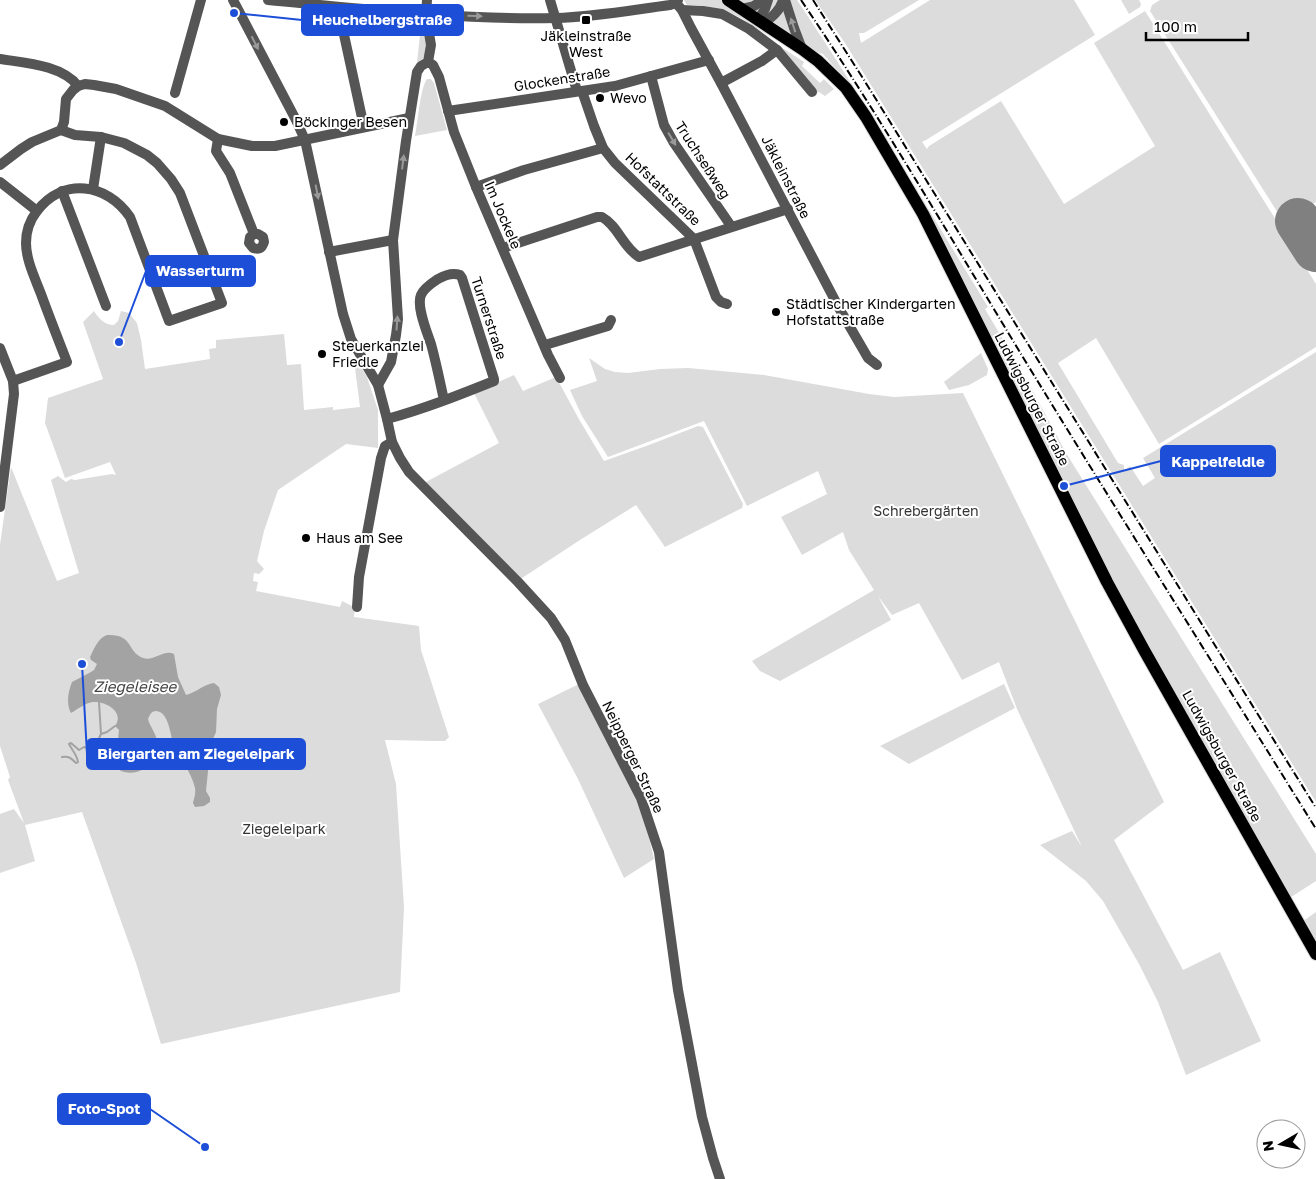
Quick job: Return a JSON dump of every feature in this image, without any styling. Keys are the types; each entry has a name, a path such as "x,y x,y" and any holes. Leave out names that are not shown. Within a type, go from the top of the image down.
{"main road":[{"name":"Ludwigsburger Straße","path":"728,0 818,61 846,88 866,117 911,193 1144,650 1316,954"}],"street":[{"path":"175,93 201,0"},
{"name":"Neipperger Straße","path":"232,0 305,140 342,314 351,339 378,386 388,419 392,442 400,458 409,472 551,618 565,640 583,685 641,798 659,852 681,1007 702,1116 720,1179"},
{"path":"268,0 426,15 556,18 678,3 703,11 722,14 749,30 777,50 812,92"},
{"path":"378,386 391,362 396,335 397,311 392,240 417,72 421,66 428,62 431,45 426,15 427,0"},
{"name":"Hofstattstraße","path":"550,0 580,91 603,148 694,239 716,297 721,302 727,304"},
{"path":"740,9 754,6 763,0"},
{"path":"761,22 768,0"},
{"path":"761,22 776,13 784,0"},
{"path":"784,0 802,49"},
{"name":"Jäkleinstraße","path":"678,3 788,209 810,256 868,358 877,365"},
{"path":"338,7 364,127"},
{"path":"721,82 777,50"},
{"path":"0,59 50,68 72,78 78,86"},
{"name":"Glockenstraße","path":"448,111 615,86 709,60"},
{"name":"Im Jockele","path":"428,62 433,65 439,77 454,132 476,187 548,355 560,378"},
{"name":"Truchseßweg","path":"651,76 664,125 674,143 731,226"},
{"path":"61,130 64,122 66,100 73,90 85,84 116,89 165,106 218,139 252,146 275,146 409,118"},
{"path":"0,166 32,142 61,130 75,135 101,137 124,143 147,155 171,179 180,193 222,303 170,321 130,217 122,206 115,200 93,189 74,188 62,191 48,200 32,218 28,228 26,243 29,261 66,362 13,381"},
{"path":"93,189 101,137"},
{"path":"218,139 216,151 230,173 254,234"},
{"path":"476,187 524,170 603,148"},
{"path":"0,182 37,211"},
{"path":"62,191 106,306"},
{"path":"503,248 602,217 632,252 639,257 788,209"},
{"path":"329,252 392,240"},
{"name":"Turnerstraße","path":"388,419 413,412 494,381 462,278 454,273 427,287 421,295 420,301 421,312 431,344 444,400"},
{"path":"544,345 608,326 611,320"},
{"path":"0,348 13,381 14,394 3,453 0,507"},
{"path":"356,607 359,576 381,458 386,446 392,442"}],"green space":[{"path":"684,0 797,0 870,114 988,307 985,309 1027,380 1066,453 1316,854 1316,881 1288,899 1120,597 853,88 823,54 773,38 723,9 687,5"},
{"path":"815,0 919,0 864,33 859,33 861,43 930,0 1074,0 1095,35 922,142 927,149 1001,101 1064,204 1155,146 1094,43 1145,11 1316,284 1316,347 1159,444 1096,338 1058,363 1118,463 1124,465 1124,471 1130,466 1143,486 1155,478 1143,458 1316,352 1316,802 845,43"},
{"path":"1121,0 1139,0 1141,4 1140,7 1129,14"},
{"path":"1160,0 1316,0 1316,202 1307,207 1316,222 1316,273 1150,11 1152,5"},
{"path":"752,28 804,62 802,66 820,83 824,79 834,89 825,96 819,92 815,93"},
{"path":"420,35 428,37 427,49 424,58 417,62"},
{"path":"427,79 431,79 434,83 447,130 415,136 421,98"},
{"name":"Ziegeleipark","path":"94,311 102,321 114,325 118,321 121,311 129,313 137,323 145,369 210,359 209,349 216,348 216,340 284,334 287,365 301,364 304,410 333,407 333,410 360,407 354,360 356,359 367,377 378,410 378,448 346,444 278,490 264,531 257,561 264,569 259,574 254,573 253,581 258,582 256,591 340,607 342,601 355,606 354,617 419,626 421,650 449,737 445,741 385,740 396,784 404,907 400,992 161,1044 136,963 82,812 25,825 35,861 0,873 0,814 14,809 24,823 8,780 10,777 0,746 0,545 11,467 57,581 79,573 51,480 58,476 66,482 71,479 116,475 110,462 65,478 45,423 48,398 103,379 83,322"},
{"path":"981,353 988,369 987,375 969,385 949,390 944,382"},
{"name":"Schrebergärten","path":"589,358 605,369 615,372 628,373 688,368 764,375 894,397 963,393 1164,802 1114,840 1183,970 1220,952 1261,1041 1186,1075 1158,1002 1103,901 1086,881 1040,845 1072,831 1082,847 1017,709 999,662 962,680 919,603 892,615 878,596 891,620 780,681 760,671 752,661 874,590 849,550 843,532 802,555 781,517 827,494 818,471 747,506 704,421 608,457 582,416 570,390 597,381"},
{"path":"514,375 523,391 556,377 604,461 698,426 703,427 743,504 742,508 665,547 636,505 519,580 424,483 499,443 474,393"},
{"path":"579,684 637,798 646,824 654,859 624,878 578,779 538,704"},
{"path":"1004,684 1015,708 909,764 880,746"},
{"path":"1316,912 1316,946 1302,922"}],"water":[{"name":"Ziegeleisee","path":"107,635 122,637 143,658 147,659 166,653 174,654 178,677 186,695 214,683 219,687 221,695 217,709 216,732 209,748 207,766 206,791 210,802 204,806 195,807 193,803 195,788 193,782 186,767 174,750 168,722 161,712 153,712 148,719 157,741 157,749 152,762 142,770 128,773 118,768 116,760 119,730 115,726 118,716 113,708 103,703 93,702 71,713 68,706 68,698 72,682 94,670 97,664 90,657 99,641"}],"waterway":[{"path":"99,702 101,734"},
{"path":"62,757 68,757 76,763 78,762 69,744 71,743 79,750 84,747 96,752 96,745 101,734 115,726"}],"runway":[{"path":"1298,221 1316,249"}],"railway":[{"path":"801,0 886,131 1058,414 1316,829"},
{"path":"813,0 1316,808"}],"place":[{"name":"Heuchelbergstraße","path":"234,13"},
{"name":"Jäkleinstraße West","path":"586,20"},
{"name":"Wevo","path":"600,98"},
{"name":"Böckinger Besen","path":"284,122"},
{"name":"Städtischer Kindergarten Hofstattstraße","path":"776,312"},
{"name":"Wasserturm","path":"119,342"},
{"name":"Steuerkanzlei Friedle","path":"322,354"},
{"name":"Kappelfeldle","path":"1064,486"},
{"name":"Haus am See","path":"306,538"},
{"name":"Biergarten am Ziegeleipark","path":"82,664"},
{"name":"Foto-Spot","path":"205,1147"}]}
